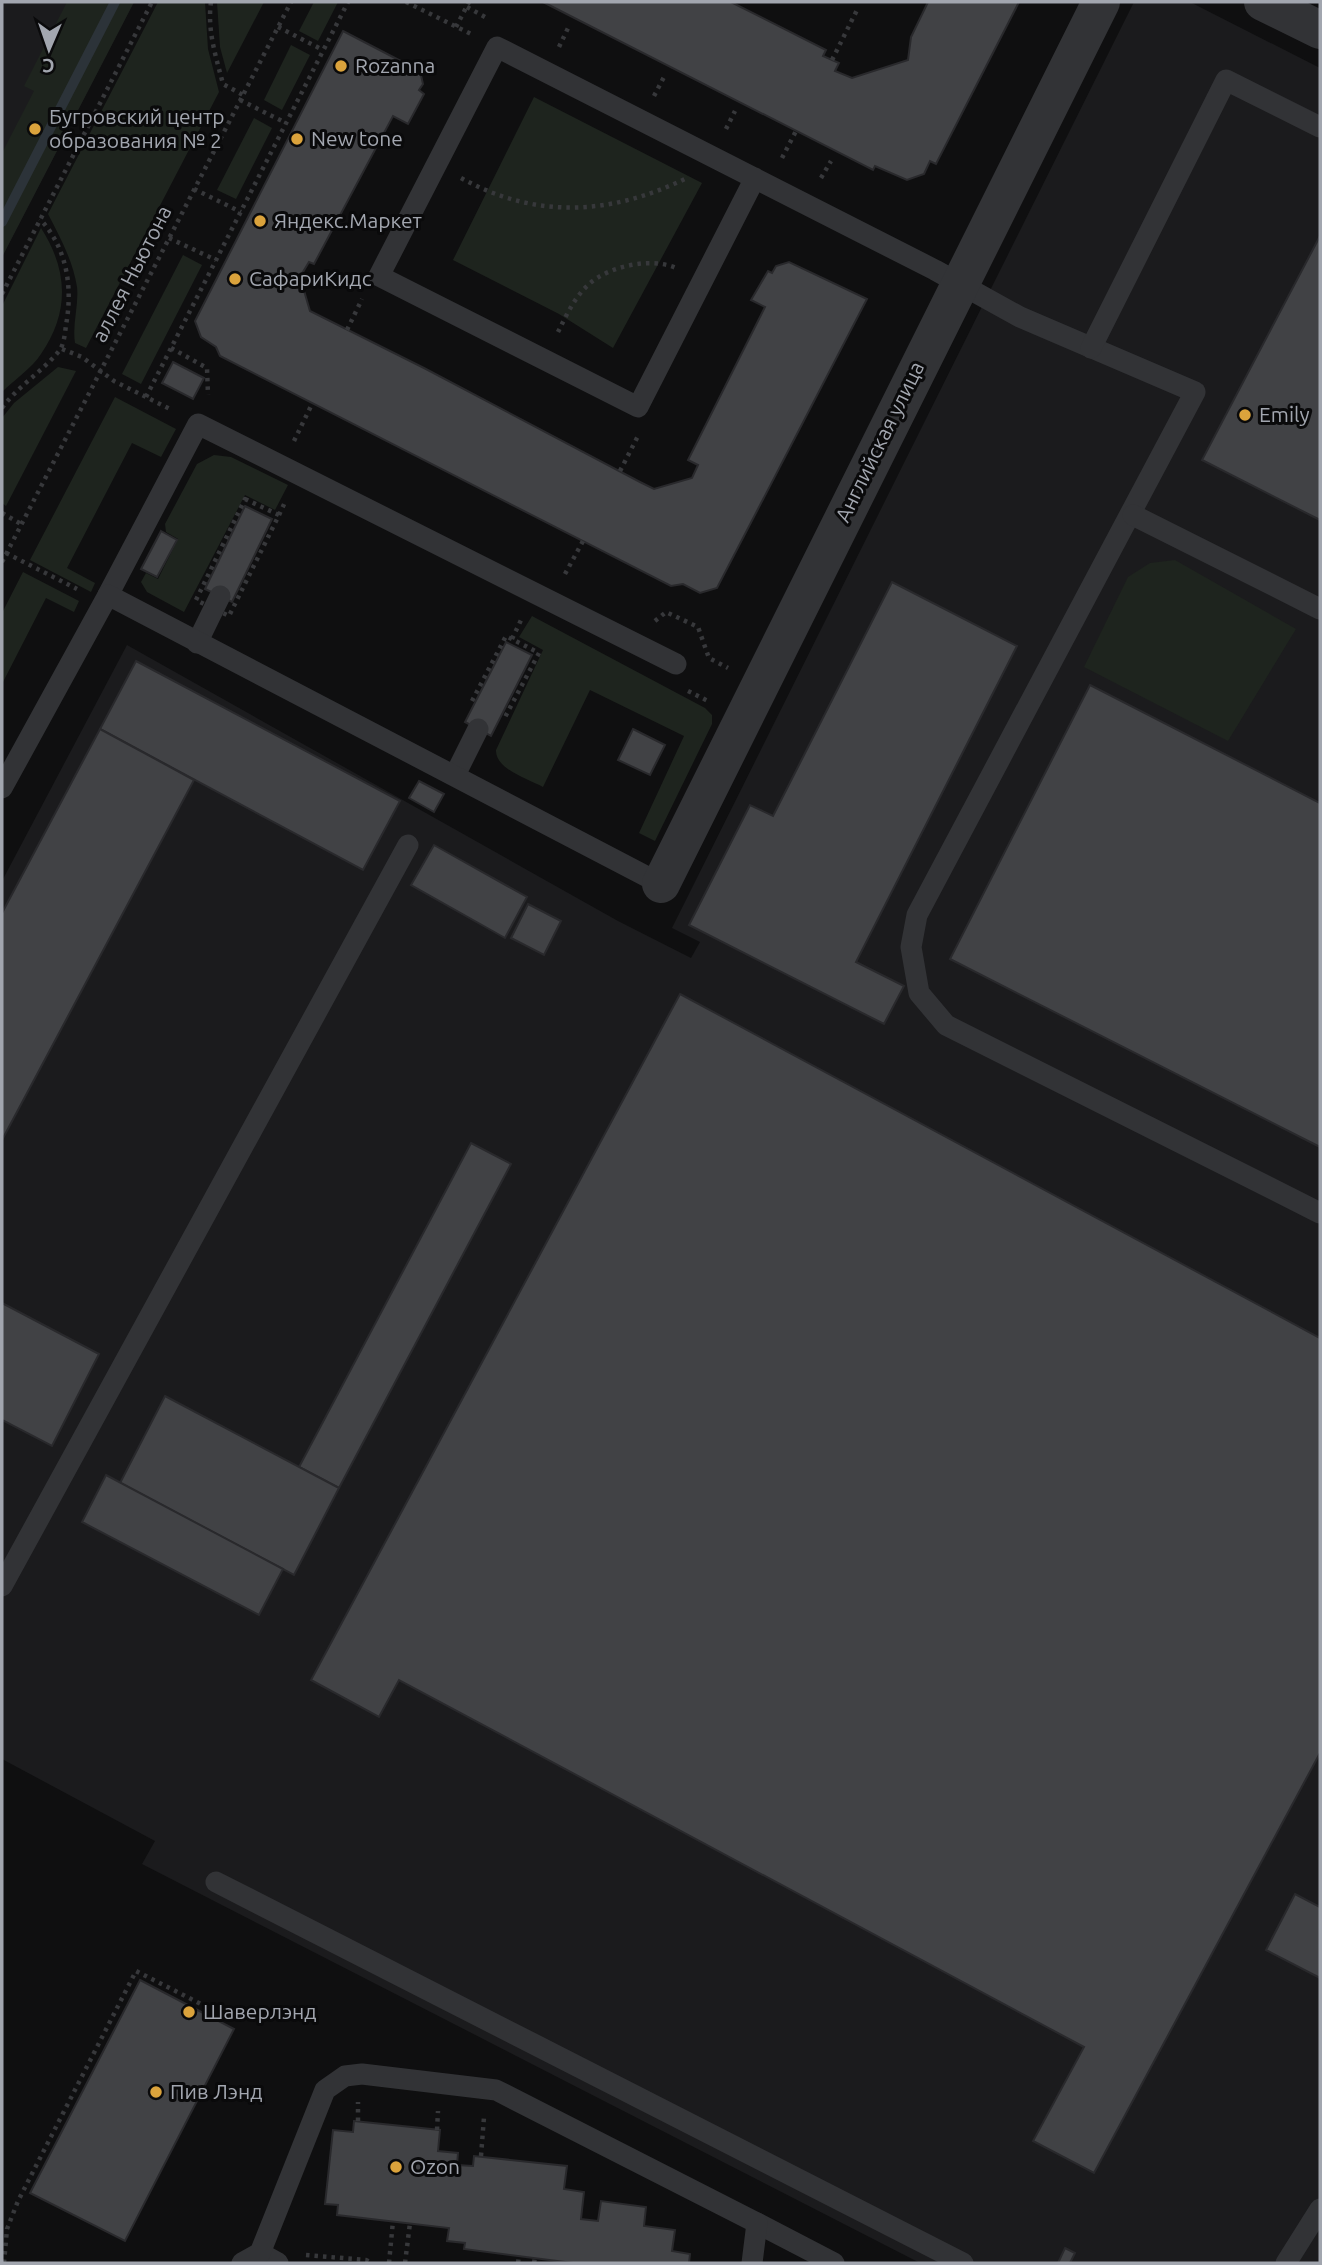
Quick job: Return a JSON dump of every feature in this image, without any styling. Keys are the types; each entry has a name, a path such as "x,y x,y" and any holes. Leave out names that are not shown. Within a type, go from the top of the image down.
{"street":[{"name":"Английская улица","path":"661,884 1101,2"},
{"path":"1263,2 1320,30"}],"lane":[{"path":"755,178 638,407 379,276 497,47 755,178 1020,317 1195,392 1133,515 917,915 911,947 919,992 946,1024 1320,1213"},
{"path":"1091,348 1226,80 1320,127"},
{"path":"2,788 198,424 676,664"},
{"path":"1133,515 1320,610"},
{"path":"106,598 455,775 661,884"},
{"path":"197,643 217,602"},
{"path":"455,775 478,729"},
{"path":"2,1586 408,845"},
{"path":"216,1882 963,2263"},
{"path":"278,2263 251,2258 325,2090 345,2076 362,2074 496,2090 834,2263"},
{"path":"1286,2263 1320,2209"},
{"path":"752,2263 757,2223"}],"path":[{"path":"2,294 152,2"},
{"path":"211,2 209,15 213,47 223,84 241,98 286,123"},
{"name":"аллея Ньютона","path":"2,562 291,2"},
{"path":"146,397 348,2"},
{"path":"406,2 497,47"},
{"path":"457,27 468,4 485,17"},
{"path":"832,60 858,8"},
{"path":"278,27 323,50"},
{"path":"436,166 483,191 528,206 590,209 647,195 696,174 711,156 736,111"},
{"path":"194,189 241,212"},
{"path":"2,408 62,349 69,305 69,280 51,230 40,219"},
{"path":"169,238 216,260"},
{"path":"545,360 569,309 589,284 610,272 636,264 668,264 703,282"},
{"path":"347,330 365,295"},
{"path":"171,348 207,368 209,402"},
{"path":"62,349 82,357 100,372 184,416"},
{"path":"292,445 312,404"},
{"path":"620,471 639,435"},
{"path":"245,499 279,515 229,616 217,602 196,600 245,499"},
{"path":"2,513 21,524"},
{"path":"561,582 583,541"},
{"path":"6,553 106,598"},
{"path":"4,2263 7,2229 18,2200 135,1971 203,2005"},
{"path":"481,2157 484,2116"},
{"path":"389,2263 393,2221"},
{"path":"405,2263 410,2223"},
{"path":"304,2254 366,2260 372,2263"},
{"path":"518,2263 519,2255"},
{"path":"534,2263 535,2257"}],"shaded area":[{"name":"Бугровский центр образования № 2","path":"2,2 134,2 2,257"},
{"name":"Бугровский центр образования № 2","path":"67,2 134,2 2,257 2,153 34,91 24,86"},
{"path":"158,2 205,2 208,49 219,92 86,348 75,343 75,277 66,249 48,214"},
{"path":"217,2 264,2 227,73 220,47"},
{"path":"314,2 338,2 318,41 299,31"},
{"path":"1134,2 1190,2 1320,68 1320,2263 920,2263 142,1864 155,1841 2,1759 2,881 127,645 618,921 691,958 700,942 672,928"},
{"path":"291,45 310,55 282,110 264,100"},
{"path":"534,97 702,183 613,348 559,314 453,260"},
{"path":"254,118 272,128 236,199 217,190"},
{"path":"41,228 61,275 61,307 57,322 41,354 2,392 2,306"},
{"path":"183,255 202,265 141,384 122,374"},
{"path":"58,367 76,371 6,506 2,503 2,418 14,403"},
{"path":"115,397 176,429 161,457 132,443 67,568 95,583 91,592 30,560"},
{"path":"214,455 231,457 288,485 275,510 245,495 184,612 147,592 141,582 146,573 158,579 178,539 166,532 165,524 197,464"},
{"path":"1175,560 1296,629 1228,741 1084,667 1128,577 1150,563"},
{"path":"23,572 79,601 74,612 46,598 2,684 2,613"},
{"path":"532,616 705,708 712,715 712,724 655,841 639,833 684,736 590,690 543,787 506,768 497,757 496,750 543,650 519,637"}],"building":[{"path":"543,2 731,2 826,50 823,56 839,63 835,71 852,78 908,60 911,37 928,2 1019,2 936,164 930,161 924,174 907,180 875,166 873,170"},
{"path":"343,31 420,71 423,84 419,90 424,94 408,124 393,116 314,264 309,262 300,277 310,311 640,482 654,489 692,478 698,465 688,460 765,307 751,300 768,271 772,273 776,266 789,262 867,299 717,588 700,593 683,584 671,586 220,356 216,347 201,337 195,321"},
{"path":"1320,236 1320,520 1202,460"},
{"path":"173,362 204,378 193,399 162,383"},
{"path":"245,506 272,519 232,602 205,589"},
{"path":"161,531 177,540 157,577 141,569"},
{"path":"892,582 1017,646 856,962 904,986 884,1024 689,925 750,805 773,816"},
{"path":"506,642 532,655 491,736 465,722"},
{"path":"136,661 400,801 363,870 100,729"},
{"path":"1090,685 1320,803 1320,1147 950,959"},
{"path":"100,729 194,780 2,1140 2,913"},
{"path":"633,729 665,745 650,775 618,760"},
{"path":"419,781 444,794 434,812 409,798"},
{"path":"434,845 527,897 505,938 411,885"},
{"path":"528,904 561,921 544,955 511,938"},
{"path":"680,994 1320,1338 1320,1753 1094,2173 1033,2141 1084,2047 399,1680 379,1717 311,1680"},
{"path":"471,1143 511,1164 339,1488 299,1467"},
{"path":"2,1303 99,1354 52,1446 2,1420"},
{"path":"165,1396 339,1488 294,1575 120,1483"},
{"path":"106,1475 283,1569 259,1615 82,1522"},
{"path":"1295,1894 1320,1907 1320,1978 1266,1950"},
{"path":"140,1980 234,2029 125,2241 30,2193"},
{"path":"354,2121 440,2130 438,2151 458,2153 457,2165 473,2166 474,2156 567,2166 564,2189 584,2192 581,2219 598,2221 601,2201 646,2207 644,2226 675,2230 672,2251 690,2254 689,2263 573,2263 464,2249 465,2243 447,2241 449,2228 337,2215 338,2205 325,2204 333,2130 353,2132"},
{"path":"1065,2248 1075,2253 1070,2263 1058,2263"}],"waterway":[{"path":"2,222 115,2"}],"place":[{"name":"Rozanna","path":"341,66"},
{"name":"Бугровский центр образования № 2","path":"35,129"},
{"name":"New tone","path":"297,139"},
{"name":"Яндекс.Маркет","path":"260,221"},
{"name":"СафариКидс","path":"235,279"},
{"name":"Emily","path":"1245,415"},
{"name":"Шаверлэнд","path":"189,2012"},
{"name":"Пив Лэнд","path":"156,2092"},
{"name":"Ozon","path":"396,2167"}]}
